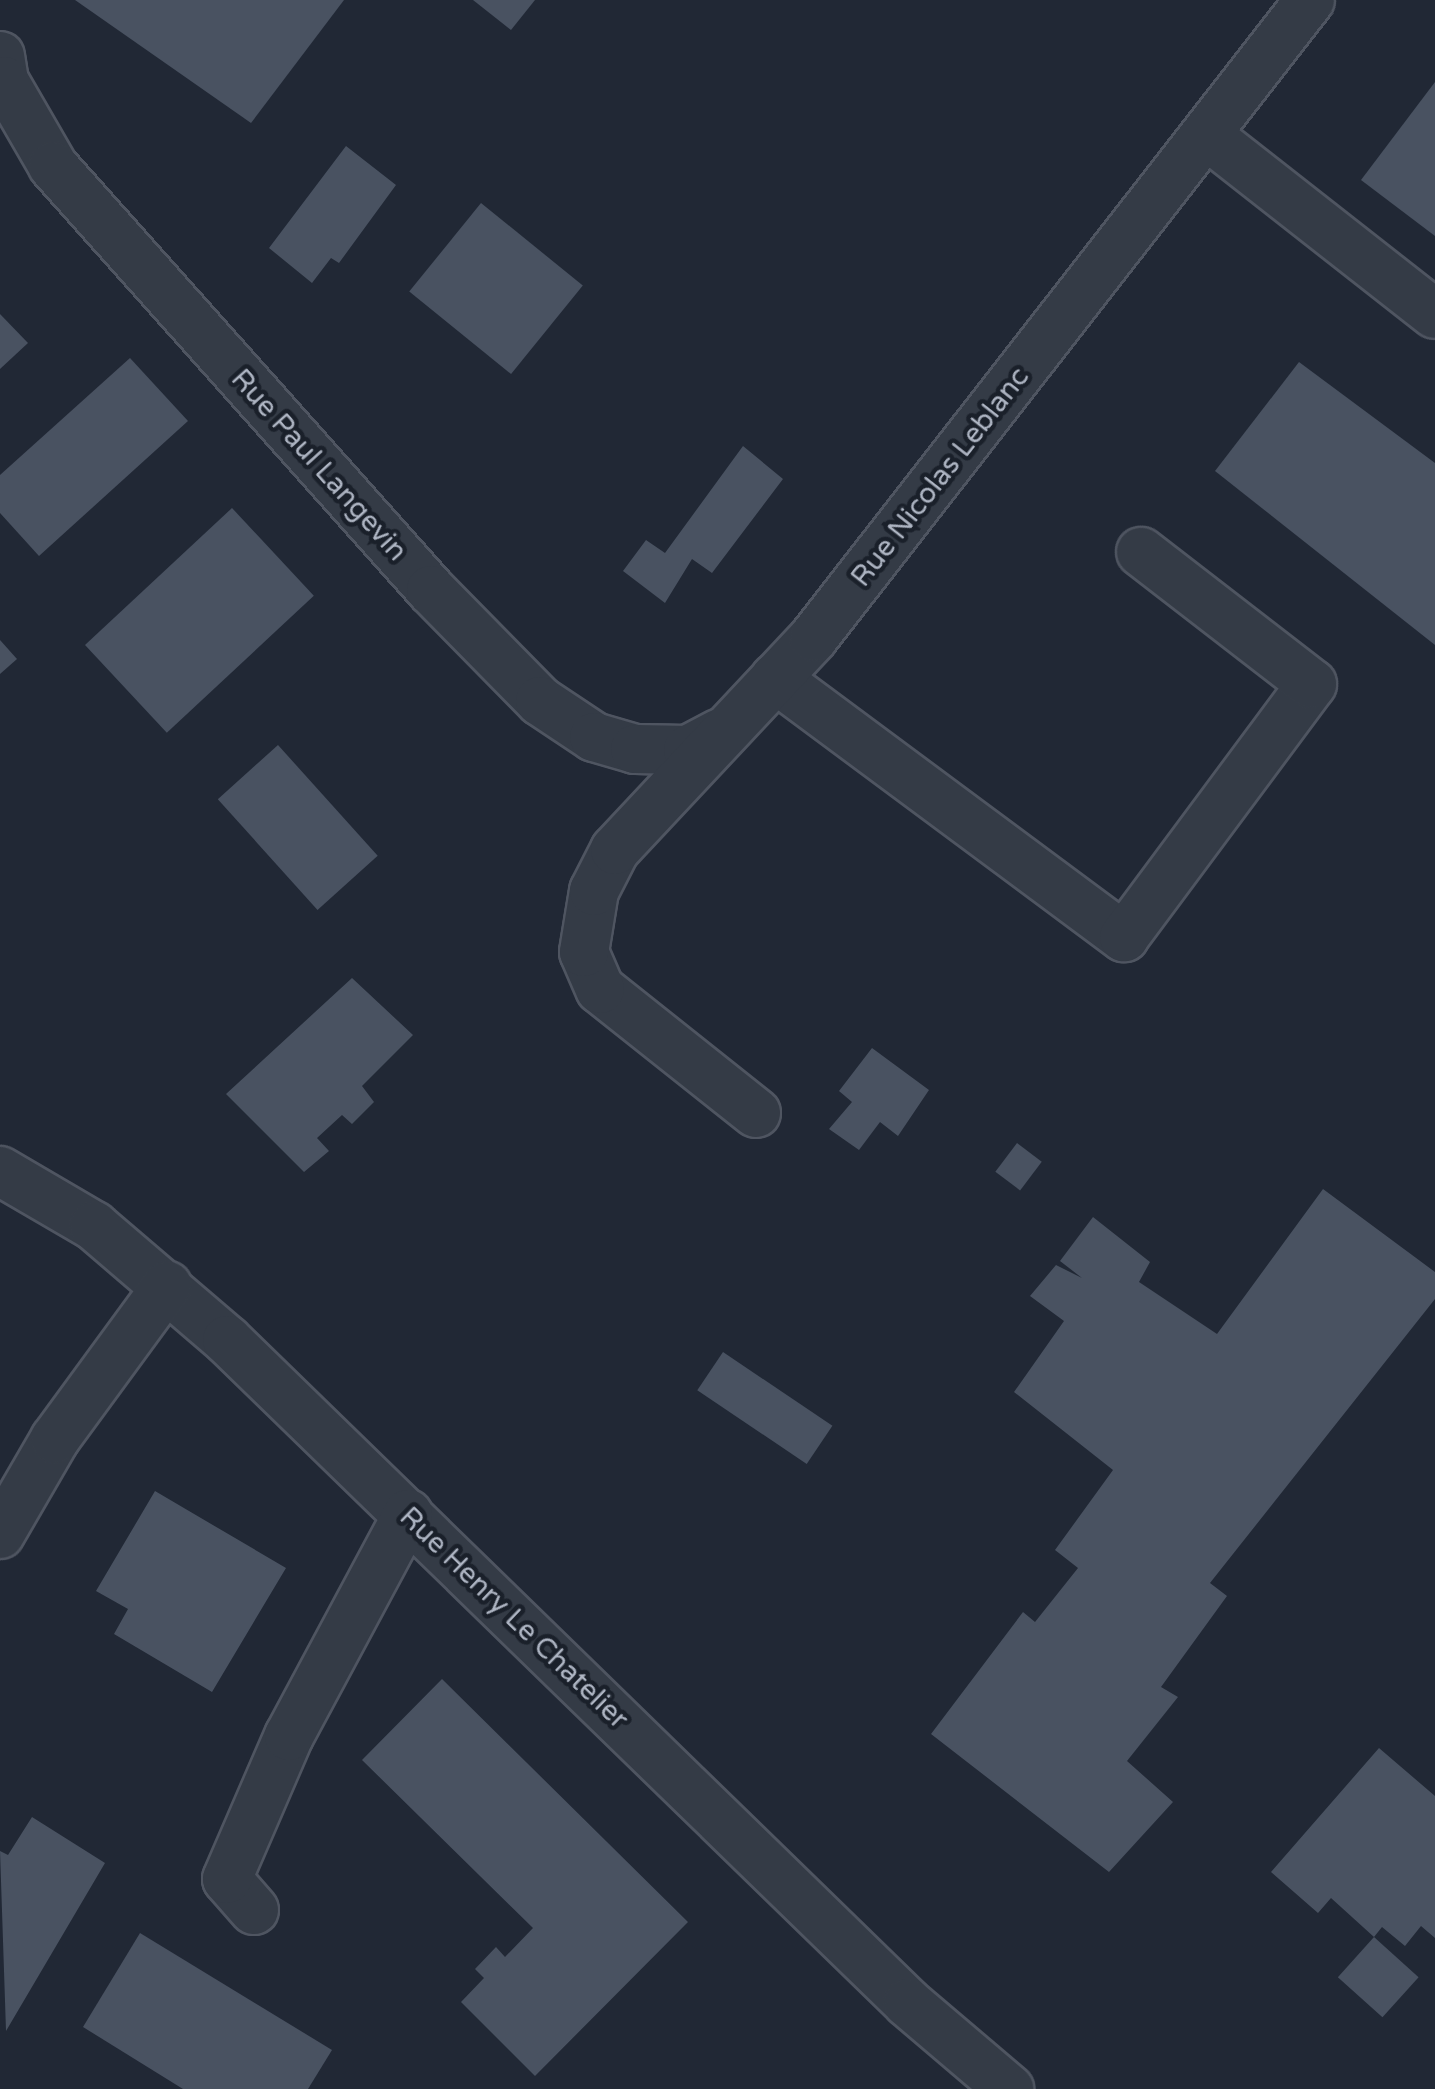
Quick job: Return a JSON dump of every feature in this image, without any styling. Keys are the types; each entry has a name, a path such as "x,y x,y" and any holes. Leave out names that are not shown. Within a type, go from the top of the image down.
{"street":[{"name":"Rue Nicolas Leblanc","path":"756,1113 600,989 584,952 585,914 616,850 776,678 1208,136 1310,0"},
{"name":"Rue Paul Langevin","path":"0,56 4,82 53,166 431,590 540,701 594,737 636,749 688,750 724,732"},
{"path":"1208,136 1435,314"},
{"path":"776,678 1124,938 1312,684 1141,552"},
{"name":"Rue Henry Le Chatelier","path":"0,1171 94,1226 167,1286 408,1514 908,2003 1008,2089"},
{"path":"0,1534 55,1440 167,1286"},
{"path":"254,1910 227,1880 288,1736 408,1514"}],"building":[{"path":"75,0 344,0 251,123"},
{"path":"473,0 535,0 511,30"},
{"path":"1435,82 1435,236 1361,180"},
{"path":"346,146 396,185 339,263 331,258 312,283 269,248"},
{"path":"481,203 583,285 511,374 409,292"},
{"path":"0,314 28,343 0,369"},
{"path":"130,358 188,421 39,556 0,513 0,475"},
{"path":"1299,362 1435,463 1435,645 1215,471"},
{"path":"743,446 783,479 712,573 692,559 665,603 623,571 646,540 665,553"},
{"path":"232,508 314,596 167,733 85,645"},
{"path":"0,640 17,659 0,674"},
{"path":"278,745 378,856 318,910 218,799"},
{"path":"352,978 413,1035 362,1086 374,1102 352,1124 342,1115 317,1138 329,1151 304,1172 226,1094"},
{"path":"872,1048 929,1090 898,1136 880,1122 859,1150 829,1129 852,1102 839,1091"},
{"path":"1017,1143 1042,1162 1020,1190 995,1172"},
{"path":"1323,1189 1435,1272 1435,1299 1210,1583 1227,1596 1161,1687 1178,1697 1127,1761 1173,1802 1109,1872 931,1734 1023,1612 1035,1622 1078,1568 1055,1550 1113,1470 1014,1392 1064,1321 1030,1296 1056,1265 1082,1278 1060,1261 1093,1217 1150,1262 1139,1282 1217,1334"},
{"path":"723,1352 832,1426 807,1464 697,1390"},
{"path":"155,1491 286,1568 212,1692 114,1634 128,1609 96,1591"},
{"path":"442,1679 688,1922 535,2076 461,2002 484,1978 475,1969 496,1947 505,1957 533,1928 362,1760"},
{"path":"1379,1748 1435,1796 1435,1938 1421,1926 1405,1946 1382,1927 1374,1937 1331,1898 1318,1913 1271,1872"},
{"path":"32,1817 105,1863 6,2031 0,1851 8,1855"},
{"path":"140,1933 332,2050 308,2089 183,2089 83,2027"},
{"path":"1374,1937 1419,1977 1382,2017 1338,1977"}]}
